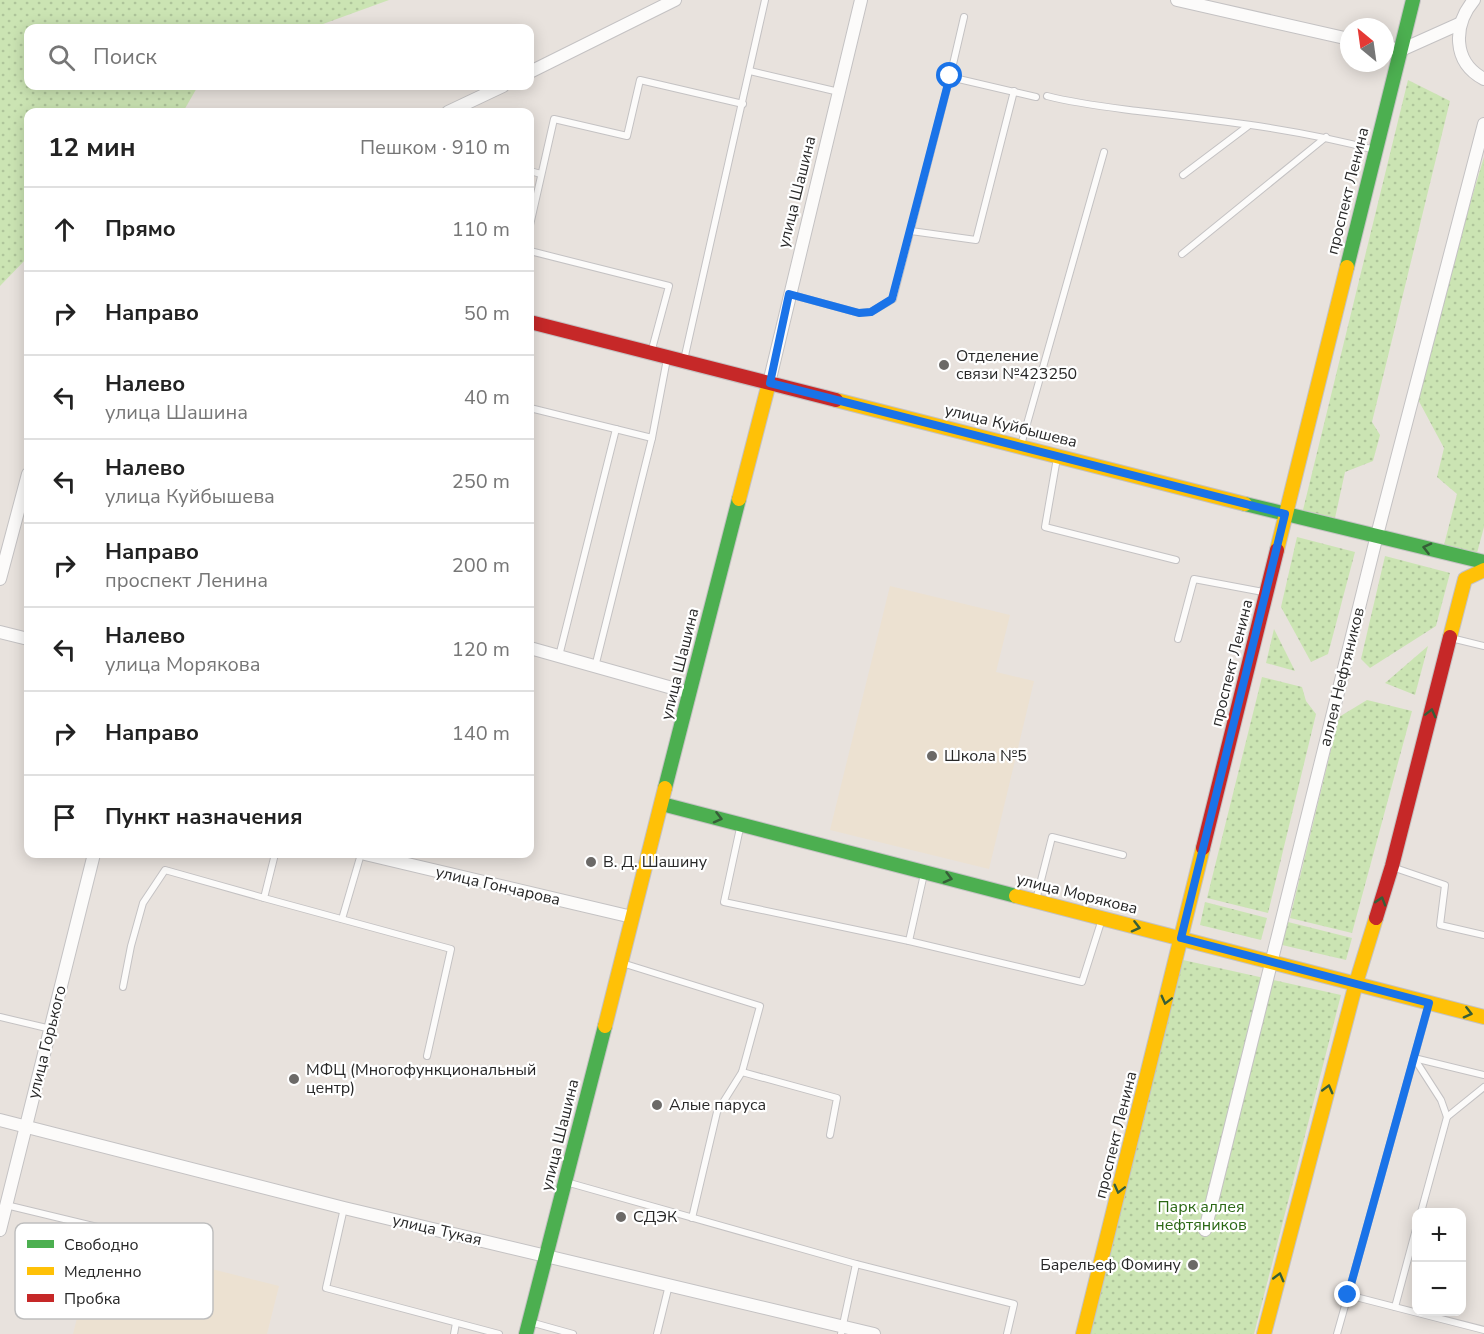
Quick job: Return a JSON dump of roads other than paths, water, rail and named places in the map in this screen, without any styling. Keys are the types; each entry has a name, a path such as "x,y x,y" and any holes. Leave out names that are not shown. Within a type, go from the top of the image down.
{"main road":[{"name":"проспект Ленина","path":"1083,1334 1413,0"},
{"name":"улица Куйбышева","path":"534,323 1285,514 1484,562"},
{"name":"улица Шашина","path":"528,1328 770,383"},
{"path":"1264,1334 1356,983 1392,866 1465,579 1484,570"},
{"name":"улица Морякова","path":"662,804 1484,1017"}],"street":[{"path":"534,70 675,0"},
{"name":"улица Шашина","path":"770,383 789,294 861,0"},
{"path":"1177,0 1340,37"},
{"path":"1474,0 1465,10 1459,24 1458,39 1461,54 1469,68 1484,79"},
{"path":"1394,49 1401,50 1459,24"},
{"path":"456,108 495,90"},
{"name":"аллея Нефтяников","path":"1205,1230 1377,535 1484,124"},
{"path":"0,579 24,489"},
{"path":"0,632 24,638"},
{"path":"534,649 690,693"},
{"name":"улица Горького","path":"0,1230 3,1210 26,1128 93,858"},
{"name":"улица Гончарова","path":"380,858 632,917"},
{"name":"улица Тукая","path":"0,1120 344,1208 669,1285 842,1330 874,1334"}],"lane":[{"path":"684,361 765,0"},
{"path":"789,294 859,313 871,312 892,299 911,231 963,17"},
{"path":"750,71 839,92"},
{"path":"950,76 1036,97"},
{"path":"534,206 554,119 627,136 640,80 743,104"},
{"path":"911,231 976,240 1014,91"},
{"path":"1047,96 1091,107 1326,137 1376,150"},
{"path":"1183,175 1248,126"},
{"path":"1182,254 1326,137"},
{"path":"1021,445 1104,152"},
{"path":"534,172 541,174"},
{"path":"534,252 669,286 651,352"},
{"path":"596,667 652,438 668,357"},
{"path":"534,409 652,438"},
{"path":"558,656 616,429"},
{"path":"1057,455 1045,527 1176,560"},
{"path":"1178,639 1194,579 1267,593"},
{"path":"1451,638 1484,646"},
{"path":"741,824 724,902 909,940 1082,982 1102,918"},
{"path":"1036,901 1052,837 1123,855"},
{"path":"264,898 274,858"},
{"path":"342,919 362,858"},
{"path":"1392,866 1445,885 1440,925 1484,935"},
{"path":"123,987 130,946 143,903 165,870 451,949 427,1056"},
{"path":"909,940 925,872"},
{"path":"621,963 760,1006 742,1072 717,1112 692,1218"},
{"path":"1337,1334 1429,1003"},
{"path":"0,1017 51,1029"},
{"path":"1413,1058 1484,1075"},
{"path":"1413,1058 1441,1100 1447,1117 1422,1208"},
{"path":"742,1072 837,1098 830,1135"},
{"path":"1447,1117 1484,1087"},
{"path":"565,1182 856,1264 1014,1304 1007,1334"},
{"path":"344,1208 326,1288 498,1334"},
{"path":"3,1210 65,1223"},
{"path":"1395,1307 1412,1244"},
{"path":"842,1330 856,1264"},
{"path":"657,1334 669,1285"},
{"path":"1348,1295 1484,1330"},
{"path":"454,1334 456,1323"},
{"path":"528,1328 573,1334"}],"place":[{"name":"Отделение связи №423250","path":"944,365"},
{"name":"Школа №5","path":"932,756"},
{"name":"В. Д. Шашину","path":"591,862"},
{"name":"МФЦ (Многофункциональный центр)","path":"294,1079"},
{"name":"Алые паруса","path":"657,1105"},
{"name":"СДЭК","path":"621,1217"},
{"name":"Барельеф Фомину","path":"1193,1265"}],"park label":[{"name":"Парк аллея нефтяников","path":"1201,1216"}]}
